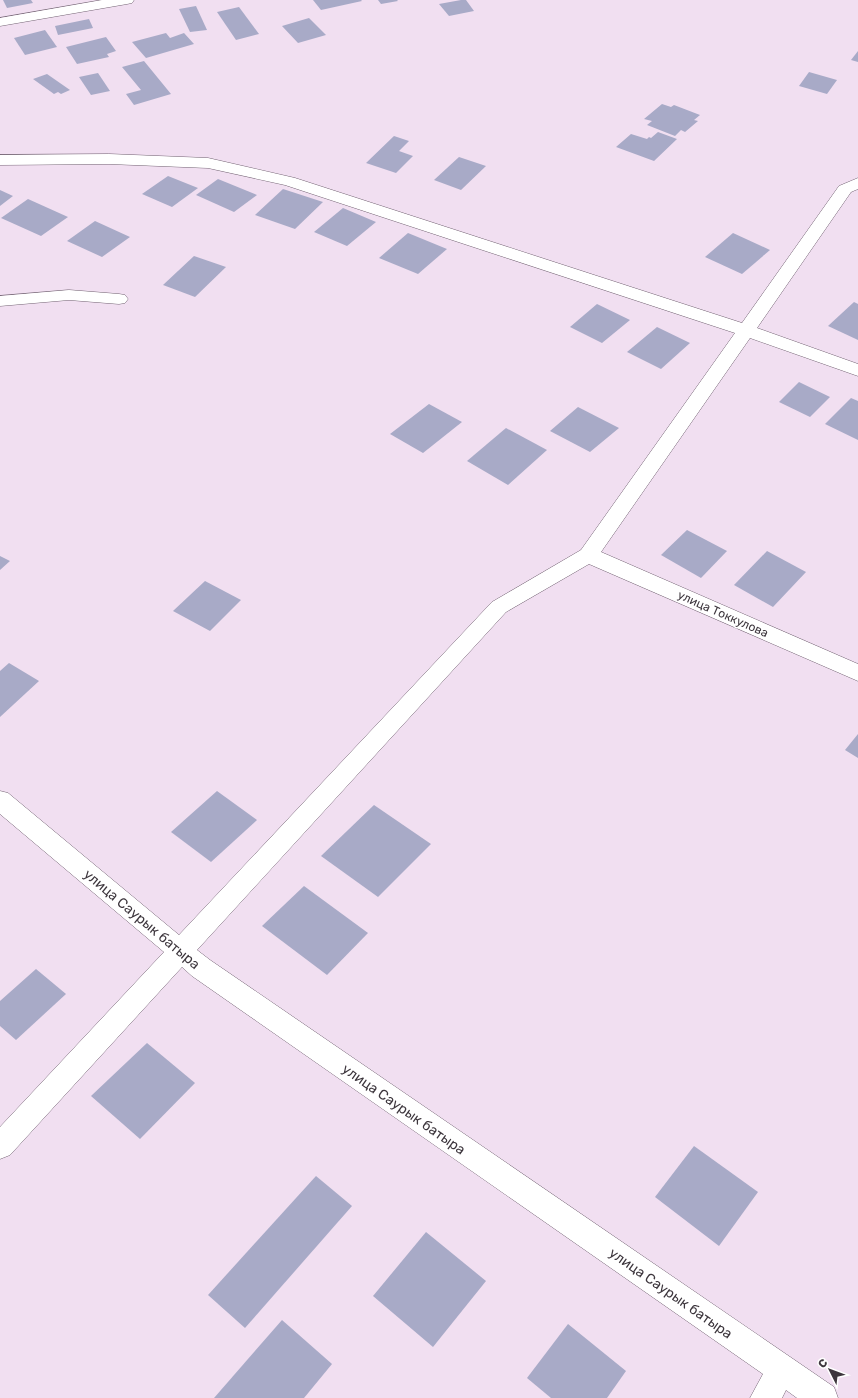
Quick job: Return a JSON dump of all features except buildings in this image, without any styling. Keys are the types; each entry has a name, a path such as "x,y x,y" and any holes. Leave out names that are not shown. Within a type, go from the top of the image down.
{"street":[{"path":"0,22 128,0"},
{"path":"0,160 109,159 208,163 282,179 744,330 858,370"},
{"path":"0,1146 499,607 588,555 744,330 845,189 858,183"},
{"path":"0,301 69,295 119,299"},
{"name":"улица Токкулова","path":"588,555 858,673"},
{"name":"улица Саурык батыра","path":"0,800 201,968 823,1398"},
{"path":"765,1398 782,1370"}]}
